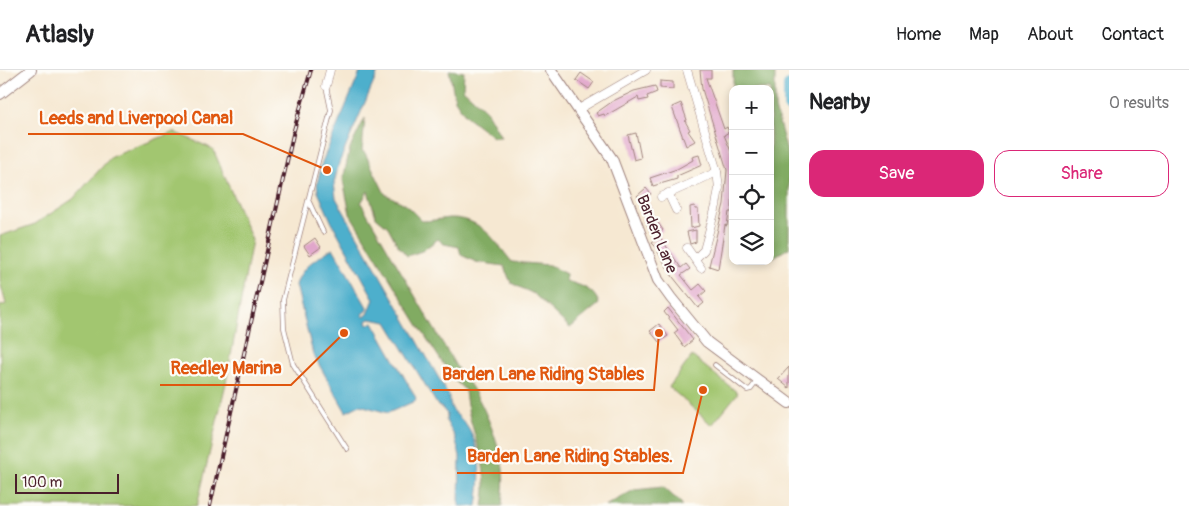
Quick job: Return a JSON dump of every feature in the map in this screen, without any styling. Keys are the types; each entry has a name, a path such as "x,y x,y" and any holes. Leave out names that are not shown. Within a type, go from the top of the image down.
{"street":[{"path":"0,94 31,70"},
{"path":"326,86 330,70"},
{"name":"Barden Lane","path":"551,70 612,159 658,280 707,342 789,403"},
{"path":"579,109 645,70"},
{"path":"686,70 719,188 704,250 695,259"},
{"path":"676,210 665,195 716,172"},
{"path":"687,248 701,268"}],"lane":[{"path":"326,86 331,110 282,300 284,328 293,364 347,449"},
{"path":"308,200 310,208 323,232"},
{"path":"715,365 747,390 751,389 758,379"}],"green space":[{"path":"449,70 464,72 463,89 486,110 501,137 493,137 466,116 455,100"},
{"path":"733,70 775,70 775,108 789,159 789,248 774,257 774,85 733,85"},
{"path":"365,118 362,151 365,153 385,194 405,204 422,221 449,218 470,221 486,231 512,262 549,265 566,274 566,281 582,286 590,291 599,304 570,328 534,294 511,283 504,266 476,262 461,255 459,247 444,244 438,239 422,251 407,256 397,244 388,227 376,217 368,191 361,203 457,368 472,388 485,412 495,438 503,468 502,506 483,506 485,491 482,462 470,419 465,390 453,379 350,214 343,180 350,148"},
{"path":"174,132 213,149 252,240 226,383 197,506 0,506 0,306 6,304 0,282 0,236 35,224 73,199 111,157"},
{"path":"692,356 738,393 712,425 669,387"},
{"path":"663,487 682,504 681,506 605,506 634,490"}],"water":[{"path":"361,70 379,70 339,163 334,183 336,198 449,396 453,410 472,434 478,454 480,475 477,506 459,506 460,456 455,437 446,421 447,414 438,406 387,322 370,319 367,321 368,325 373,322 416,398 415,401 388,413 360,405 346,412 313,354 296,285 298,278 310,263 333,248 367,307 367,310 362,314 364,317 368,314 374,299 332,223 318,192 317,184 322,162"}],"building":[{"path":"700,70 711,70 711,78 706,78 724,129 727,127 729,132 724,135 729,147 729,212 718,269 709,266 724,204 727,170 702,89"},
{"path":"581,73 594,82 589,89 576,80"},
{"path":"660,81 673,82 673,89 660,88"},
{"path":"655,86 657,92 647,96 648,99 639,101 638,97 605,116 604,114 598,116 596,113 613,101 634,91"},
{"path":"681,103 687,120 685,121 690,130 688,131 695,141 686,146 672,107"},
{"path":"636,133 641,158 634,160 628,135"},
{"path":"699,155 702,165 677,176 677,179 653,186 650,178 677,169 693,160 692,157"},
{"path":"646,188 651,194 646,198 652,210 650,211 663,230 655,237 645,219 647,218 641,206 644,204 637,196"},
{"path":"694,206 695,209 698,209 699,226 691,228 690,207"},
{"path":"696,230 696,242 690,244 687,232"},
{"path":"660,237 681,268 686,264 690,269 681,275 693,290 700,284 706,291 699,297 704,303 698,308 673,277 658,252 660,251 652,243"},
{"path":"315,238 321,247 310,255 304,246"},
{"path":"668,308 693,340 684,347 674,333 678,330 664,312"},
{"path":"659,324 668,336 659,342 650,331"},
{"path":"789,367 789,388 778,379"}],"waterway":[{"path":"789,86 789,107"}],"railway":[{"path":"210,506 294,130 311,70"}],"place":[{"name":"Leeds and Liverpool Canal","path":"327,170"},
{"name":"Reedley Marina","path":"344,333"},
{"name":"Barden Lane Riding Stables","path":"659,333"},
{"name":"Barden Lane Riding Stables.","path":"703,390"}]}
